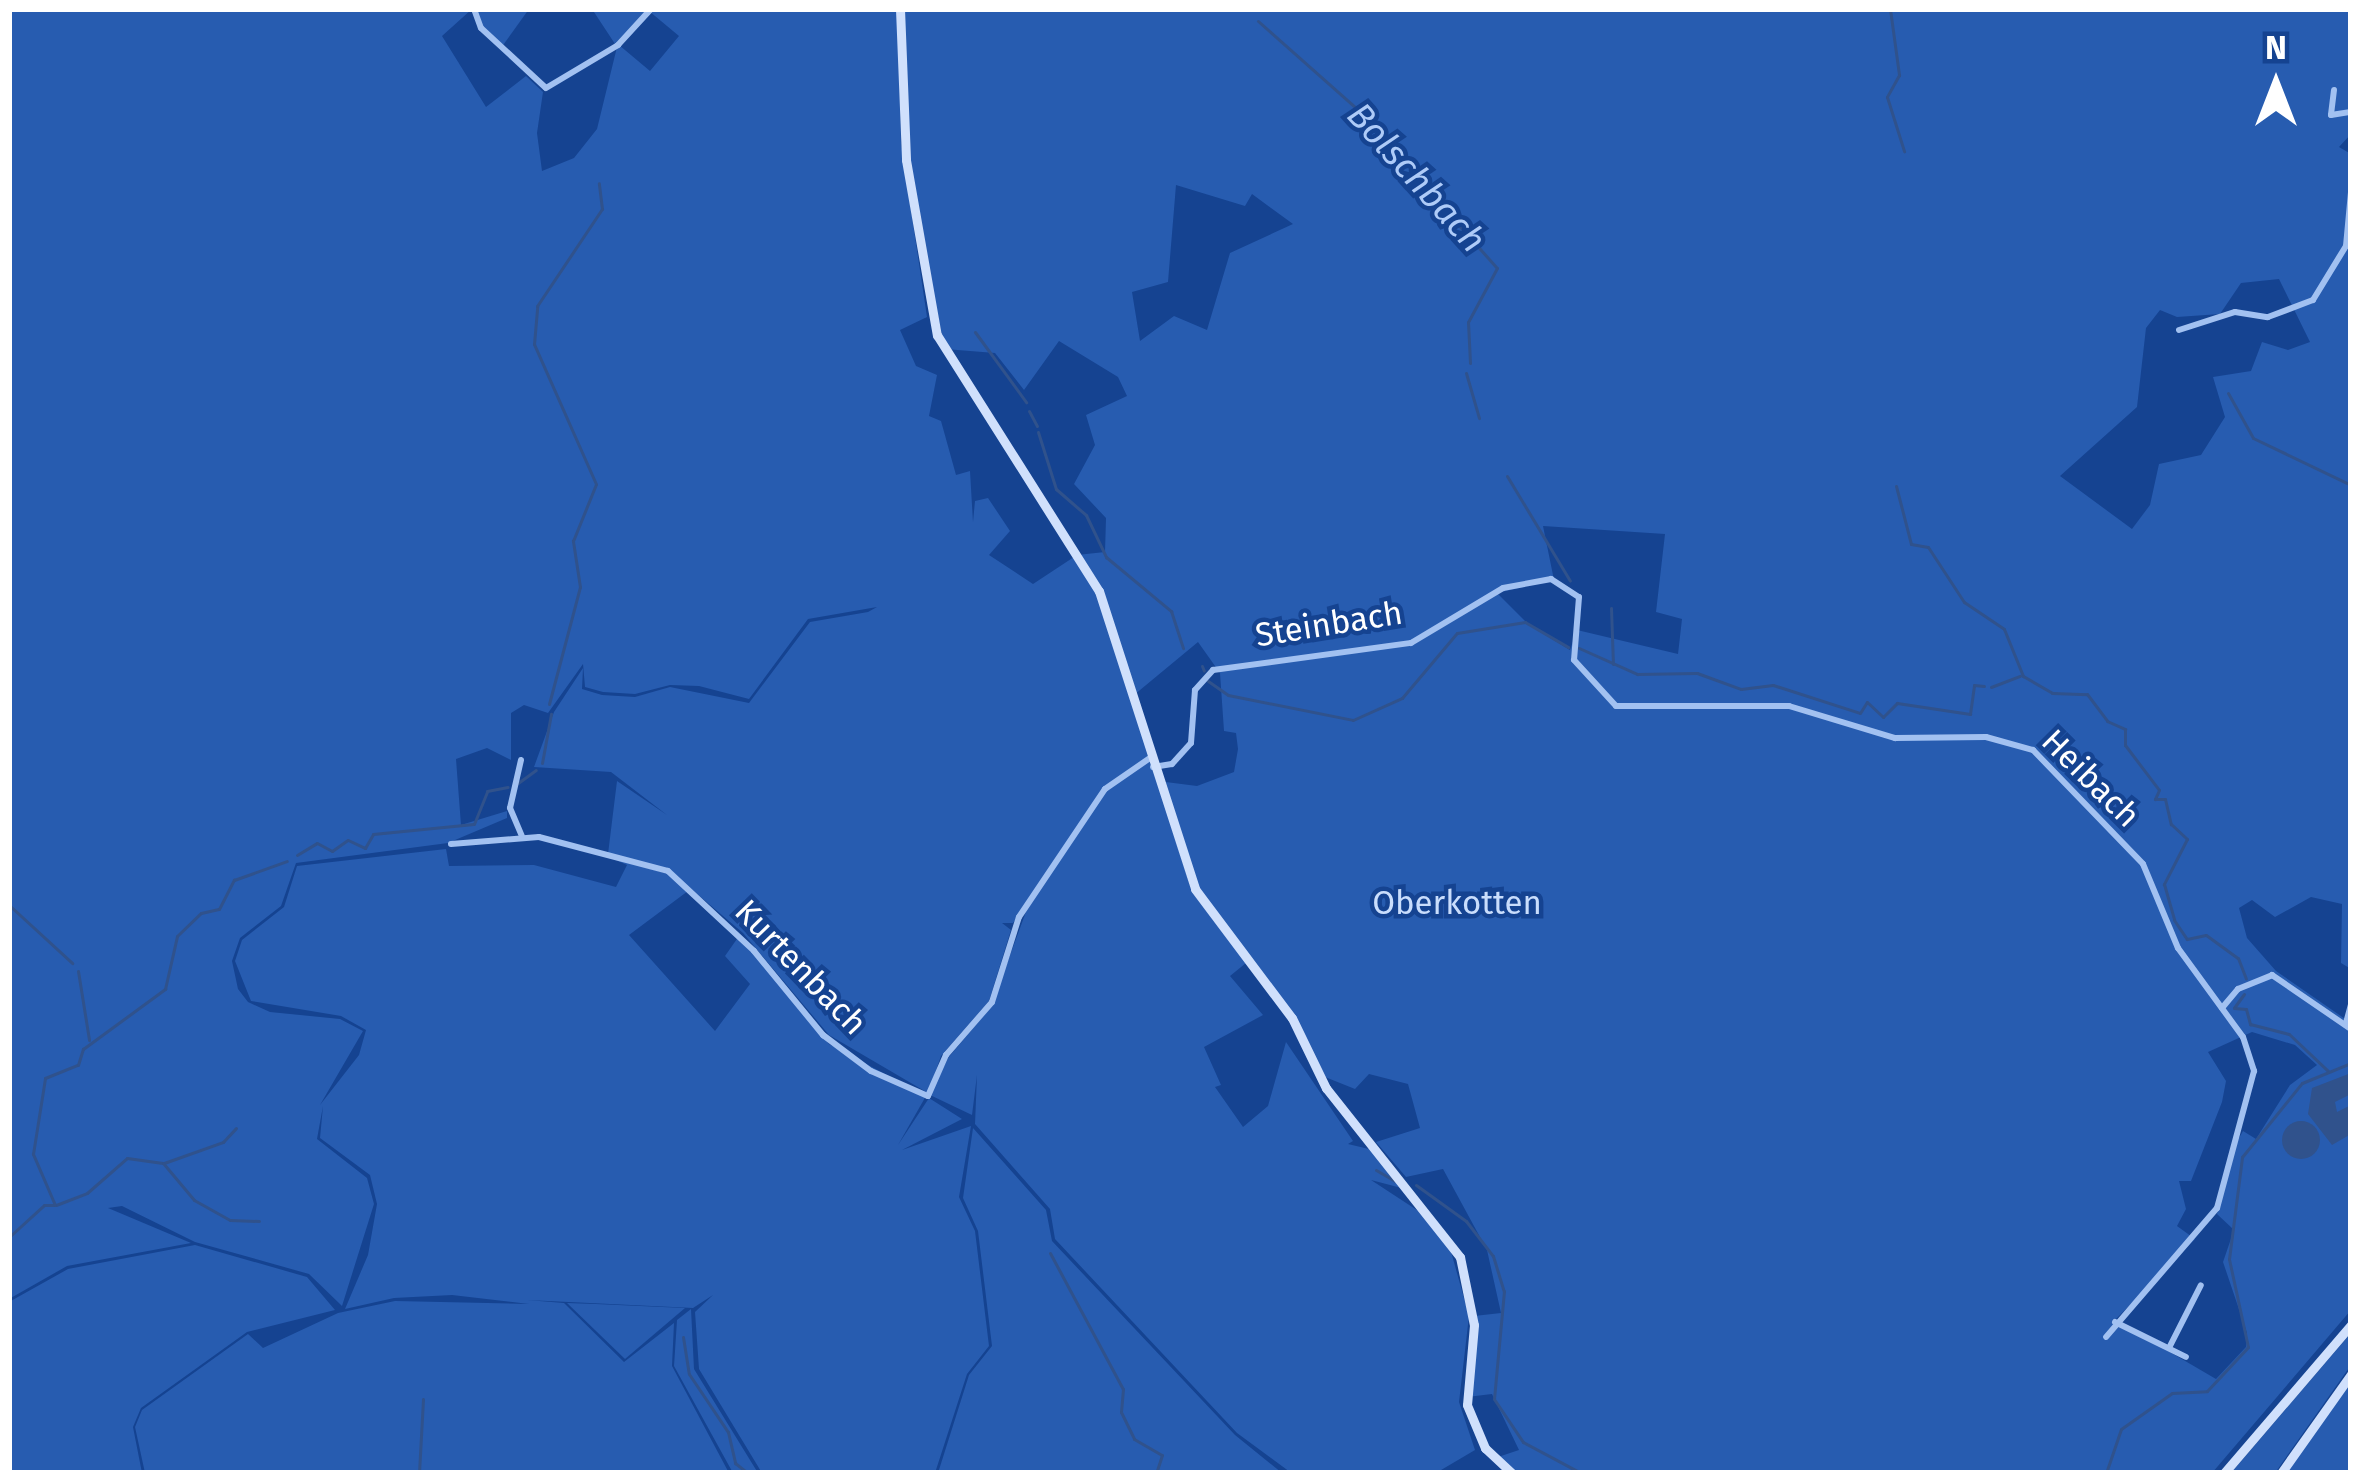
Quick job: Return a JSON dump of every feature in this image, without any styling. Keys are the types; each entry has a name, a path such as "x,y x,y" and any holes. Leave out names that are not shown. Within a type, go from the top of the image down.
{"street":[{"path":"475,9 481,28 546,88 618,45 650,9"},
{"path":"900,9 904,142 930,314 974,399 1100,591 1195,890 1294,1023 1318,1075 1450,1240 1473,1316 1467,1405 1485,1448 1513,1473"},
{"path":"2334,90 2331,115 2351,112"},
{"path":"2179,330 2235,312 2268,317 2313,300 2346,246 2351,192"},
{"name":"Steinbach","path":"1152,762 1172,764 1191,742 1195,690 1209,672 1414,642 1510,585 1550,579 1576,592 1572,651"},
{"name":"Heibach","path":"1572,651 1587,680 1616,706 1789,706 1894,738 1986,737 2033,750 2144,864 2178,947 2222,1008"},
{"path":"521,760 510,808 522,836"},
{"name":"Kurtenbach","path":"451,844 522,836 668,871 754,951 824,1036 871,1071 928,1096 946,1055 992,1002 1019,917 1105,790 1152,762"},
{"path":"2106,1337 2114,1322 2187,1251 2216,1208 2224,1160 2255,1088 2243,1037 2222,1008 2238,989 2272,975 2349,1026 2351,1004"},
{"path":"2170,1346 2201,1285"},
{"path":"2114,1322 2186,1357"},
{"path":"2224,1473 2351,1325"},
{"path":"2281,1473 2351,1374"}],"green space":[{"name":"Oberkotten","path":"9,9 472,9 442,36 486,107 526,76 543,92 537,133 542,171 574,158 597,129 617,47 592,9 898,9 901,143 927,317 900,330 916,366 937,375 929,416 941,421 956,475 970,471 973,522 975,501 988,498 1010,531 989,555 1033,584 1077,555 1105,552 1106,518 1074,484 1095,445 1086,415 1127,396 1118,377 1059,341 1024,390 995,353 945,349 909,178 902,9 2351,9 2351,134 2339,147 2351,154 2351,969 2341,963 2342,904 2311,897 2275,917 2252,900 2239,908 2247,938 2276,971 2351,1023 2351,1310 2212,1473 1514,1473 1495,1458 1519,1450 1492,1394 1467,1397 1474,1316 1501,1313 1487,1250 1443,1169 1406,1177 1376,1142 1420,1128 1408,1084 1369,1074 1355,1089 1320,1075 1298,1027 1200,895 1170,823 1192,892 1246,963 1230,976 1263,1015 1204,1047 1221,1085 1215,1087 1243,1127 1268,1106 1286,1042 1353,1141 1348,1144 1373,1150 1409,1190 1371,1180 1426,1216 1450,1248 1469,1316 1459,1402 1475,1450 1436,1473 1290,1472 1237,1433 1055,1239 1050,1209 975,1124 977,1075 972,1115 930,1095 948,1058 991,1007 1031,898 1013,923 1002,923 1011,930 989,1001 941,1056 928,1093 829,1035 743,933 669,870 608,854 617,781 667,815 611,772 534,767 554,712 583,668 582,689 602,695 635,697 670,687 749,703 810,622 877,607 808,619 749,699 699,686 670,685 635,694 603,692 585,687 583,664 548,713 524,705 511,713 511,760 487,748 456,759 461,825 507,811 507,818 448,843 296,863 281,906 240,938 232,961 238,989 248,1002 270,1012 340,1019 363,1031 320,1105 359,1055 366,1030 341,1016 251,1001 235,961 242,940 284,907 297,866 446,849 449,866 534,865 616,887 627,865 609,857 668,874 688,891 629,935 715,1031 750,984 725,956 739,936 829,1044 926,1096 898,1145 929,1098 962,1119 902,1150 971,1126 959,1197 975,1231 989,1346 967,1374 935,1473 762,1473 699,1369 695,1312 713,1295 693,1308 527,1300 564,1303 624,1362 674,1323 672,1366 729,1473 145,1473 135,1427 142,1410 248,1334 263,1348 338,1313 395,1301 529,1304 452,1295 394,1298 345,1309 368,1255 377,1204 370,1175 320,1138 323,1106 317,1139 367,1178 374,1204 342,1306 309,1274 195,1242 122,1206 108,1208 191,1243 67,1266 9,1299","holes":["649,11 679,36 650,71 619,45","1176,185 1245,206 1252,194 1293,224 1230,253 1207,330 1174,316 1140,341 1132,292 1168,282","2279,279 2310,342 2288,350 2262,342 2251,371 2213,377 2225,417 2201,455 2159,464 2150,505 2132,529 2060,476 2137,407 2146,328 2160,310 2177,317 2220,314 2241,283","1543,526 1665,534 1656,612 1682,619 1678,654 1577,630 1570,650 1529,625 1497,593 1554,580","1198,642 1220,673 1224,731 1236,733 1234,772 1197,786 1158,781 1134,695","2252,1032 2295,1045 2317,1065 2290,1085 2256,1139 2243,1131 2231,1152 2217,1214 2234,1230 2223,1262 2247,1333 2246,1347 2216,1379 2115,1320 2195,1239 2177,1226 2186,1209 2179,1181 2191,1181 2226,1081 2208,1052"]},
{"path":"473,9 529,9 501,48 480,29"},
{"path":"973,1128 1046,1210 1052,1241 1235,1435 1282,1473 938,1473 969,1375 992,1346 978,1231 963,1198"},
{"path":"195,1245 307,1277 335,1310 247,1332 141,1408 133,1427 142,1473 9,1473 9,1302 68,1269"},
{"path":"567,1303 596,1304 685,1308 625,1359"},
{"path":"691,1309 694,1369 758,1473 733,1473 674,1366 677,1320"},
{"path":"2351,1333 2351,1365 2275,1473 2231,1473"},
{"path":"2351,1380 2351,1473 2286,1473"}],"shaded area":[{"path":"2351,1073 2351,1094 2335,1102 2337,1112 2351,1105 2351,1134 2332,1145 2308,1114 2312,1088"},
{"path":"2301,1121 2315,1126 2320,1140 2315,1154 2301,1159 2287,1154 2282,1140 2287,1126"}],"waterway":[{"name":"Heibach","path":"1890,9 1899,75 1887,97 1904,151"},
{"name":"Bolschbach","path":"1258,21 1384,133 1399,161 1424,175 1425,187 1497,268 1468,322 1470,363"},
{"path":"549,704 580,587 573,541 596,484 534,344 537,306 602,209 599,183"},
{"name":"Steinbach","path":"975,332 1026,402"},
{"name":"Bolschbach","path":"1466,373 1479,418"},
{"path":"2228,393 2253,438 2351,485"},
{"name":"Steinbach","path":"1029,411 1037,426"},
{"name":"Steinbach","path":"1038,432 1056,489 1086,515 1106,557 1171,611 1183,648"},
{"name":"Bolschbach","path":"1507,476 1570,581"},
{"name":"Heibach","path":"1896,486 1911,544 1928,547 1964,602 2004,629 2023,676 2052,693 2087,694 2107,721 2125,729 2125,745 2159,790 2155,799 2165,799 2171,824 2187,839 2164,884 2174,920 2187,939 2206,935 2238,958 2246,979"},
{"name":"Bolschbach","path":"1611,608 1613,664"},
{"name":"Steinbach","path":"1208,681 1228,695 1353,720 1402,698 1457,633 1525,622 1568,647"},
{"name":"Steinbach","path":"1579,648 1637,674 1697,673 1741,689 1773,685 1860,713 1867,702 1883,717 1897,703 1970,714 1974,685 1984,686"},
{"name":"Steinbach","path":"1202,666 1204,671"},
{"name":"Steinbach","path":"1991,687 2020,676"},
{"path":"542,763 551,714"},
{"path":"518,783 536,770"},
{"path":"297,855 317,843 332,851 348,840 365,848 373,834 474,824 487,791 508,787"},
{"path":"9,1237 44,1205 55,1205 33,1154 45,1078 78,1065 83,1049 165,989 177,936 201,913 219,909 234,880 287,861"},
{"path":"9,905 72,963"},
{"path":"78,971 89,1040"},
{"name":"Heibach","path":"2244,994 2234,1008 2246,1009 2250,1024 2289,1034 2328,1071"},
{"path":"2106,1473 2121,1429 2172,1393 2207,1391 2248,1347 2229,1259 2242,1157 2302,1083 2351,1063"},
{"path":"164,1163 223,1142 236,1128"},
{"path":"56,1205 87,1193 127,1158 163,1163 194,1200 230,1220 259,1221"},
{"path":"1376,1170 1395,1181"},
{"path":"1416,1185 1466,1221 1493,1256 1504,1291 1494,1399 1523,1442 1581,1473"},
{"path":"1050,1253 1123,1389 1121,1412 1134,1439 1162,1455 1156,1473"},
{"path":"683,1337 689,1374 728,1432 735,1463 748,1473"},
{"path":"419,1473 423,1399"}]}
